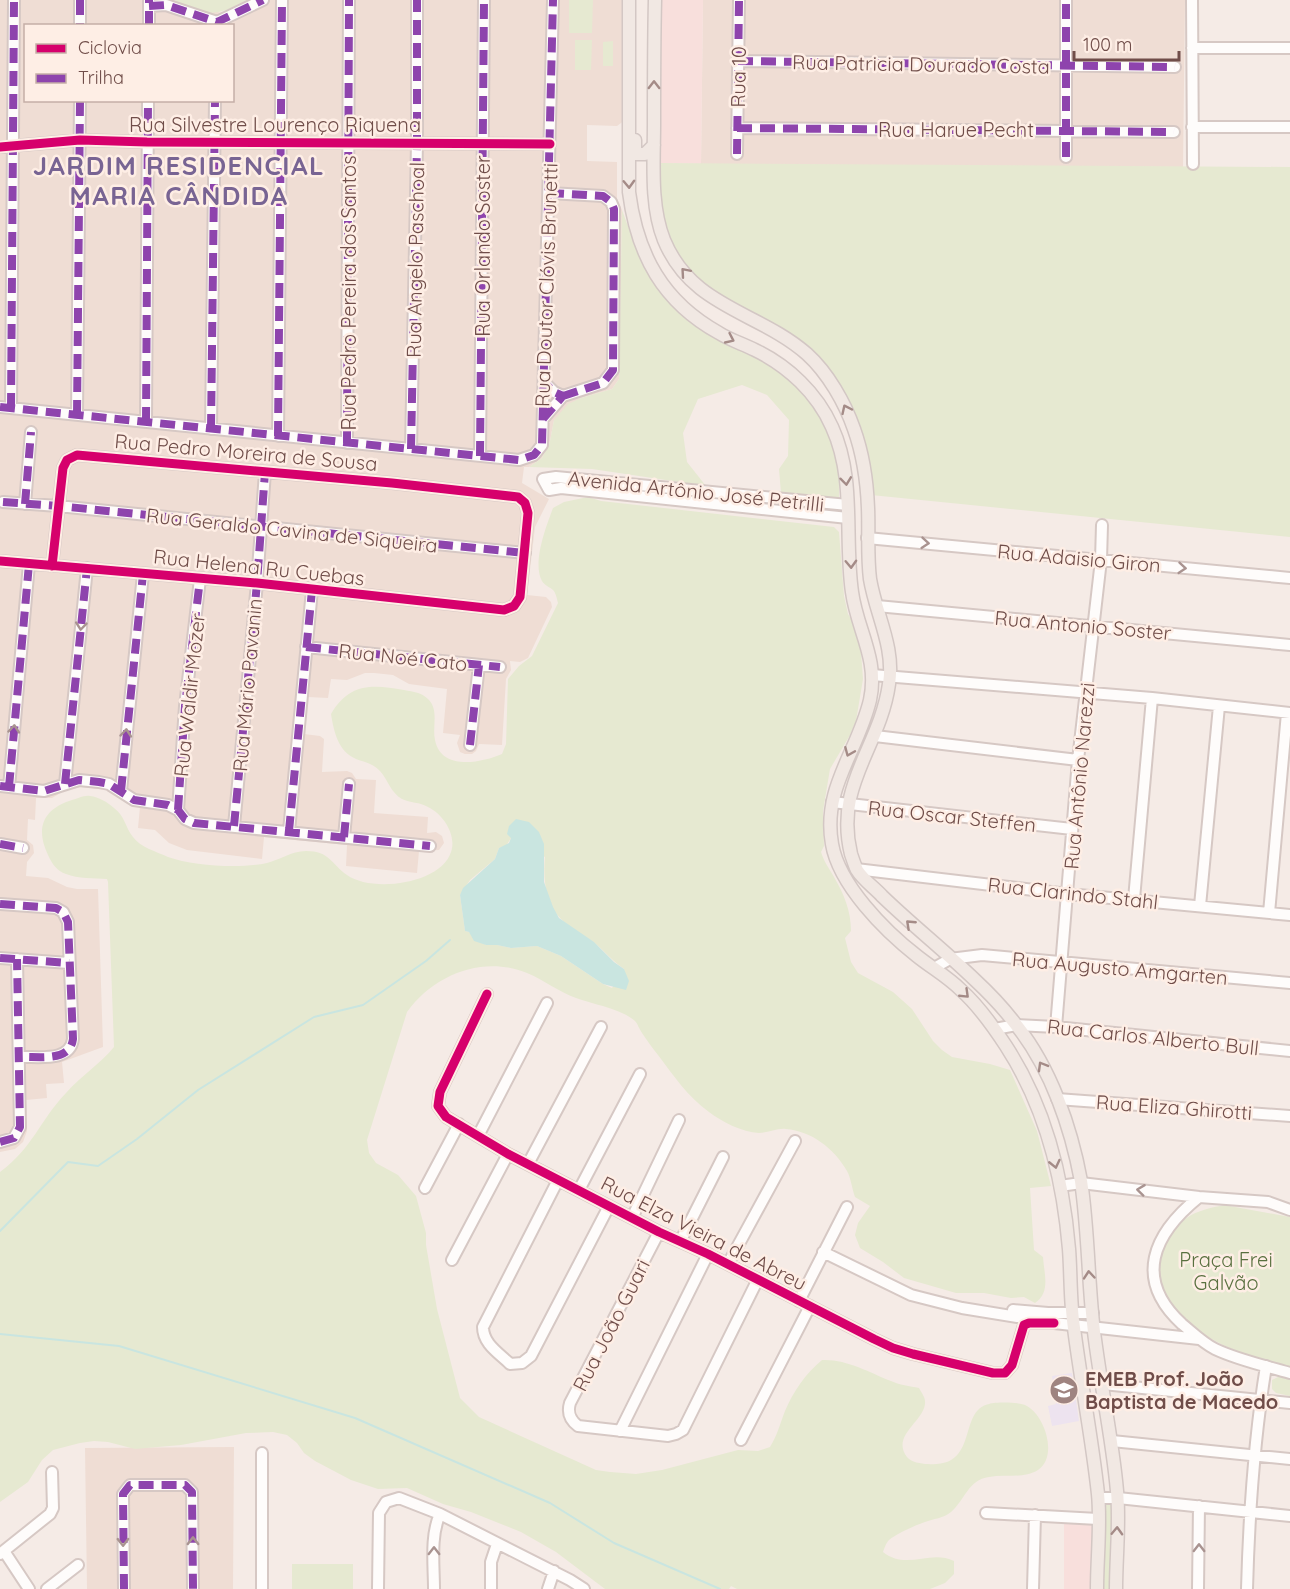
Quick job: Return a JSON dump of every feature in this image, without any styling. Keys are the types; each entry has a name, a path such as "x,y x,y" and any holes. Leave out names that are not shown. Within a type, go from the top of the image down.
{"main road":[{"path":"629,0 629,71 635,82 632,214 643,249 659,279 680,306 695,319 723,336 780,364 801,382 824,410 836,436 844,465 852,591 867,642 872,675 869,704 839,774 832,802 831,843 841,873 890,932 965,993 995,1029 1023,1074 1036,1102 1048,1138 1060,1186 1069,1247 1073,1318 1099,1498 1097,1589"},
{"path":"655,0 654,145 660,225 673,258 682,272 705,293 734,312 782,336 809,356 828,379 843,403 855,429 863,462 868,507 867,538 870,580 886,636 891,677 885,708 875,736 857,771 848,804 846,818 848,836 856,869 911,924 976,981 1016,1025 1048,1077 1074,1149 1081,1183 1093,1320 1112,1441 1118,1498 1116,1589"},
{"path":"632,154 645,154 654,145"},
{"path":"848,516 868,507"},
{"path":"848,516 867,538"}],"street":[{"path":"14,0 13,146 6,407 480,456"},
{"path":"80,0 80,24"},
{"path":"148,24 149,3 166,4 217,24 263,0"},
{"path":"278,436 282,0"},
{"name":"Rua Pedro Pereira dos Santos","path":"347,443 349,0"},
{"name":"Rua Angelo Paschoal","path":"411,449 417,143 417,0"},
{"name":"Rua Orlando Soster","path":"480,456 484,0"},
{"name":"Rua Doutor Clóvis Brunetti","path":"480,456 519,460 531,458 542,445 553,0"},
{"name":"Rua 10","path":"737,154 739,0"},
{"path":"1066,0 1066,157"},
{"path":"1192,0 1193,164"},
{"path":"1192,48 1290,48"},
{"name":"Rua Patricia Dourado Costa","path":"738,61 1175,67"},
{"path":"77,415 80,102"},
{"path":"146,422 148,102"},
{"path":"211,429 215,102"},
{"path":"1192,127 1290,127"},
{"name":"Rua Harue Pecht","path":"737,128 1174,132"},
{"name":"Rua Silvestre Lourenço Riquena","path":"0,147 80,140 550,144"},
{"path":"543,419 563,396 603,383 613,370 614,209 611,202 603,196 549,193"},
{"path":"544,382 554,392 563,396"},
{"path":"25,504 31,432"},
{"name":"Rua Pedro Moreira de Sousa","path":"52,566 64,465 69,458 77,455 392,483 518,497 526,505 528,513 525,553"},
{"name":"Rua Mário Pavanin","path":"234,826 265,472"},
{"name":"Avenida Artônio José Petrilli","path":"556,477 848,516 561,488 549,490 543,479 556,477"},
{"name":"Rua Geraldo Cavina de Siqueira","path":"3,502 525,553"},
{"name":"Rua Antônio Narezzi","path":"1056,1027 1078,760 1101,560 1102,525"},
{"name":"Rua Adaisio Giron","path":"867,538 1290,578"},
{"name":"Rua Helena Ru Cuebas","path":"0,561 257,583 504,610 514,606 520,594 525,553"},
{"path":"29,564 4,787 44,791 65,784 90,780 109,784 134,800 165,803 178,810 182,817 191,822 430,846"},
{"path":"65,784 87,568"},
{"path":"121,791 143,574"},
{"name":"Rua Waldir Mozer","path":"178,810 185,706 200,579"},
{"path":"289,831 312,590"},
{"name":"Rua Antonio Soster","path":"877,606 1290,645"},
{"name":"Rua Noé Cato","path":"306,647 500,667"},
{"path":"470,745 479,665"},
{"path":"872,675 1152,698 1289,713 1269,913"},
{"path":"1134,899 1152,698"},
{"path":"1200,906 1219,706"},
{"path":"875,736 1078,760"},
{"path":"344,837 349,784"},
{"name":"Rua Oscar Steffen","path":"832,802 1072,829"},
{"path":"0,844 23,848"},
{"name":"Rua Clarindo Stahl","path":"856,869 1068,894 1290,915"},
{"path":"0,904 56,908 65,914 68,922 73,1039 71,1047 67,1053 60,1056 19,1057"},
{"name":"Rua Augusto Amgarten","path":"950,959 982,955 1290,984"},
{"path":"0,958 69,963"},
{"path":"0,1142 14,1138 20,1127 16,959"},
{"path":"934,969 950,959"},
{"name":"Rua Elza Vieira de Abreu","path":"488,994 437,1099 441,1112 508,1154 893,1348 993,1373 1005,1372 1012,1365 1024,1325 1054,1323"},
{"path":"478,1136 547,1003"},
{"name":"Rua Carlos Alberto Bull","path":"995,1029 1016,1025 1056,1027 1290,1051"},
{"path":"528,1164 601,1027"},
{"path":"579,1190 640,1074"},
{"name":"Rua Eliza Ghirotti","path":"1057,1099 1290,1116"},
{"path":"632,1218 679,1120"},
{"path":"425,1188 459,1125"},
{"path":"728,1264 795,1141"},
{"path":"452,1260 508,1154"},
{"path":"681,1240 723,1158"},
{"path":"558,1180 483,1330 487,1341 510,1364 522,1363 531,1356 609,1206"},
{"path":"1060,1186 1081,1183 1199,1197 1268,1202 1290,1210"},
{"path":"1199,1197 1174,1219 1161,1240 1155,1256 1154,1284 1175,1318 1199,1339 1216,1349 1290,1373"},
{"path":"741,1440 804,1303 823,1252 847,1207"},
{"name":"Rua João Guari","path":"620,1431 578,1426 570,1419 568,1408 659,1232"},
{"path":"823,1252 910,1295 962,1308 1054,1323 1073,1318"},
{"path":"708,1254 620,1431 668,1436 680,1433 688,1424 758,1279"},
{"path":"962,1308 1048,1313 1199,1339"},
{"path":"1247,1589 1249,1512 1260,1400 1266,1366"},
{"path":"1103,1384 1290,1403"},
{"path":"1112,1441 1290,1459"},
{"path":"262,1453 262,1589"},
{"path":"30,1589 2,1553 50,1514 53,1508 52,1472"},
{"path":"124,1589 123,1494 130,1485 185,1485 192,1492 193,1589"},
{"path":"378,1589 378,1516 386,1502 396,1498 440,1514 554,1571 584,1589"},
{"path":"1099,1498 1290,1516"},
{"path":"1198,1589 1199,1506"},
{"path":"986,1513 1098,1519"},
{"path":"434,1589 434,1535 440,1514"},
{"path":"1033,1589 1035,1515"},
{"path":"491,1589 491,1562 497,1544"},
{"path":"47,1589 78,1566"},
{"path":"548,1589 554,1571"}],"shaded area":[{"path":"0,0 175,0 177,3 222,13 247,0 625,0 625,120 617,126 587,125 587,161 617,162 617,199 622,210 619,379 612,389 581,398 554,420 550,441 542,458 529,467 524,467 522,483 549,499 535,527 527,595 546,597 552,607 528,658 520,662 510,661 511,670 506,679 502,745 479,744 472,754 460,752 457,743 460,735 443,733 447,689 409,684 393,675 365,673 347,680 331,679 328,698 308,697 304,734 320,736 324,739 322,772 347,771 352,773 356,779 376,780 374,813 428,817 427,833 436,832 442,836 444,843 439,850 419,851 417,873 346,866 347,845 264,837 262,859 187,850 169,843 155,830 138,828 140,807 128,804 106,790 81,787 64,791 52,798 36,798 35,820 28,819 27,840 33,845 34,853 27,862 26,876 48,878 77,889 98,889 103,1047 62,1062 64,1083 46,1084 47,1098 26,1100 27,1131 23,1142 15,1149 0,1152"},
{"path":"658,0 703,0 701,164 660,163"},
{"path":"703,0 1185,0 1183,167 701,164"},
{"name":"EMEB Prof. João Baptista de Macedo","path":"1072,1373 1079,1421 1052,1426 1048,1406 1056,1404 1052,1376"},
{"path":"234,1447 233,1589 87,1589 85,1448"},
{"path":"1064,1522 1094,1522 1093,1589 1064,1589"}],"green space":[{"path":"175,0 247,0 212,13 188,7"},
{"path":"569,0 593,0 592,33 569,33"},
{"path":"575,40 592,40 591,70 575,70"},
{"path":"613,41 613,66 603,66 603,42"},
{"path":"660,163 1290,167 1290,537 871,495 833,377 734,305 698,282 671,247 663,222 659,196"},
{"path":"622,210 651,278 679,313 706,333 771,366 785,376 809,401 828,430 834,446 838,462 839,499 781,493 779,469 788,456 789,420 767,395 742,385 698,399 683,433 687,462 706,486 592,469 529,467 542,458 550,441 554,420 568,404 612,389 619,379"},
{"path":"588,497 601,501 834,527 839,532 844,596 848,614 860,640 863,679 856,721 830,769 823,811 824,846 821,852 846,903 851,931 845,938 851,962 858,973 893,992 912,1009 933,1041 952,1057 1010,1070 1037,1131 1051,1186 1030,1188 1034,1250 1043,1257 1045,1288 1040,1299 1035,1303 1024,1297 956,1293 904,1278 860,1248 855,1235 858,1223 870,1206 855,1197 847,1171 836,1155 821,1142 795,1130 783,1129 759,1133 739,1129 726,1123 701,1106 688,1093 652,1047 636,1022 629,1017 570,995 527,973 511,968 477,967 445,978 431,987 407,1012 367,1140 369,1153 376,1163 398,1175 416,1196 426,1233 437,1309 460,1398 479,1417 596,1470 636,1474 662,1470 738,1450 758,1451 770,1447 788,1404 801,1383 822,1360 831,1360 857,1367 897,1384 919,1388 925,1399 924,1408 903,1442 903,1449 911,1460 928,1464 944,1463 955,1457 962,1449 973,1417 979,1409 989,1404 1017,1403 1032,1410 1043,1425 1048,1445 1048,1455 1044,1464 1033,1473 982,1479 971,1486 948,1514 912,1527 889,1540 883,1552 901,1560 936,1557 954,1561 954,1574 945,1583 930,1589 737,1589 731,1586 729,1589 605,1589 556,1552 521,1532 471,1512 443,1504 407,1488 378,1489 351,1480 315,1461 287,1435 273,1432 246,1433 181,1445 135,1449 108,1442 80,1443 53,1450 42,1460 28,1482 0,1502 0,1172 29,1144 49,1113 66,1093 114,1047 108,882 107,879 71,876 57,869 44,845 42,828 44,821 48,814 62,804 90,796 103,800 118,811 130,833 140,844 179,860 244,866 267,863 295,852 306,851 320,853 347,875 372,884 405,882 434,872 445,863 451,852 452,839 447,826 434,810 398,796 378,769 350,756 341,746 335,734 331,714 346,696 362,688 382,687 414,692 426,697 432,704 435,714 435,740 445,757 473,762 502,754 506,744 508,679 532,656 558,603 554,591 542,581 539,573 539,555 553,508 564,502","holes":["511,838 545,857 546,890 551,906 565,922 592,941 624,969 612,988 561,956 537,946 511,948 486,945 465,931 460,895 470,880 495,859 499,848 506,846"]},
{"name":"Praça Frei Galvão","path":"1224,1205 1290,1217 1290,1367 1245,1354 1204,1335 1179,1314 1163,1291 1159,1267 1169,1237 1188,1217"},
{"path":"1280,1376 1290,1379 1290,1396 1276,1393 1272,1389 1272,1380"},
{"path":"1109,1502 1113,1507 1111,1589 1103,1589 1105,1504"},
{"path":"292,1564 353,1564 353,1589 292,1589"}],"water":[{"path":"516,819 529,822 539,832 544,844 544,882 559,918 594,942 624,969 629,981 626,990 603,984 561,956 537,946 511,948 486,945 474,941 469,932 465,931 460,895 463,888 495,859 499,848 509,843 511,838 507,834 509,826"}],"waterway":[{"path":"0,1231 68,1162 98,1166 137,1139 198,1090 314,1017 363,1005 426,961 450,940"},
{"path":"0,1334 119,1346 355,1418 550,1503 614,1543 720,1589"}],"marked path":[{"path":"11,408 14,0"},
{"path":"80,0 80,24"},
{"path":"149,0 149,24"},
{"path":"149,6 166,5 217,22 263,0"},
{"path":"278,436 282,0"},
{"path":"347,443 349,0"},
{"path":"411,449 417,143 417,0"},
{"path":"480,456 484,0"},
{"path":"0,407 519,460 534,455 542,445 553,0"},
{"path":"737,154 739,0"},
{"path":"1066,0 1066,157"},
{"path":"738,61 1175,67"},
{"path":"77,415 80,102"},
{"path":"146,422 148,102"},
{"path":"211,429 215,102"},
{"path":"737,128 1174,132"},
{"path":"549,193 603,196 611,202 614,209 613,370 603,383 563,396"},
{"path":"543,419 563,396 554,392 544,382"},
{"path":"25,504 31,432"},
{"path":"234,826 265,472"},
{"path":"3,502 525,553"},
{"path":"9,787 29,564"},
{"path":"65,784 87,568"},
{"path":"121,791 143,574"},
{"path":"178,810 185,706 200,579"},
{"path":"289,831 312,590"},
{"path":"306,647 500,667"},
{"path":"470,745 479,665"},
{"path":"0,786 44,791 79,780 99,782 109,784 134,800 168,805 178,810 185,819 194,823 430,846"},
{"path":"344,837 349,784"},
{"path":"0,844 23,848"},
{"path":"0,904 56,908 63,912 68,922 73,1039 71,1047 66,1052 52,1057 19,1057"},
{"path":"0,958 69,963"},
{"path":"0,1142 14,1138 20,1127 17,959"},
{"path":"124,1589 123,1494 130,1485 185,1485 192,1492 193,1589"}],"cycle path":[{"path":"0,147 80,140 550,144"},
{"path":"0,561 257,583 504,610 514,606 520,597 528,513 525,503 518,497 392,483 77,455 67,460 63,468 52,566"},
{"path":"487,994 440,1092 438,1106 446,1117 508,1154 893,1348 993,1373 1005,1373 1012,1365 1024,1325 1054,1323"}],"place":[{"name":"EMEB Prof. João Baptista de Macedo","path":"1064,1390"}],"district":[{"name":"JARDIM RESIDENCIAL MARIA CÂNDIDA","path":"179,180"}]}
